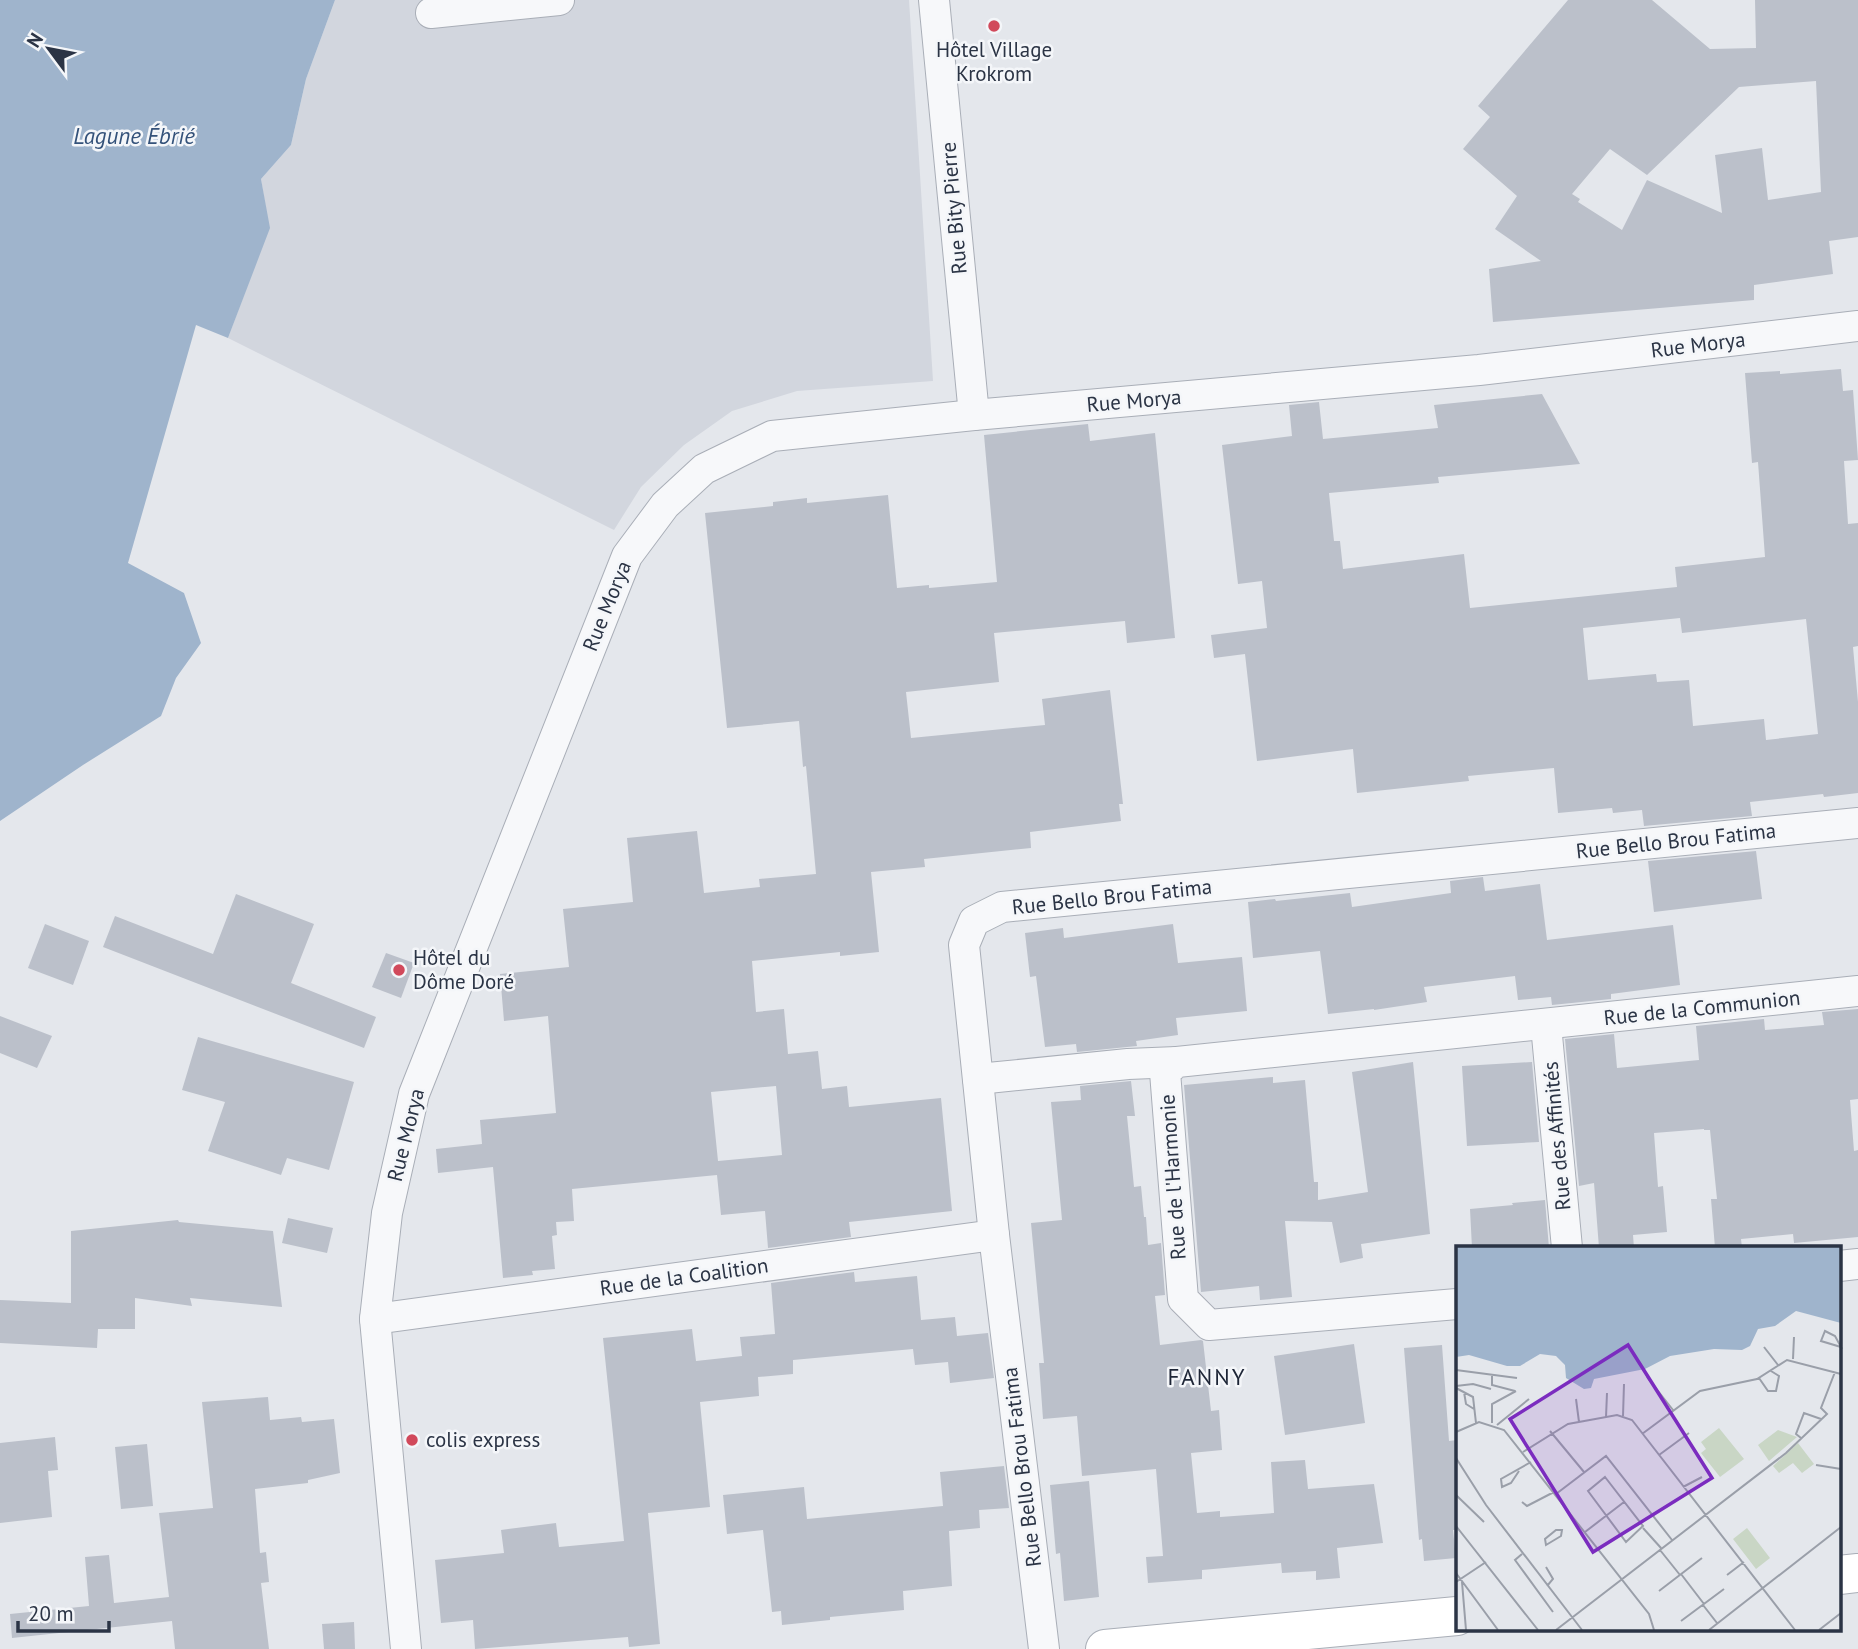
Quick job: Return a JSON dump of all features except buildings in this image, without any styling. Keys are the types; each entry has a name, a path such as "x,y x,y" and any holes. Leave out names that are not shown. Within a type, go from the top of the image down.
{"street":[{"path":"431,13 559,0"},
{"name":"Rue Bity Pierre","path":"934,0 974,415"},
{"name":"Rue Morya","path":"406,1649 375,1320 387,1213 414,1094 627,556 665,505 704,469 772,436 974,415 1479,370 1858,326"},
{"name":"Rue Bello Brou Fatima","path":"1044,1649 993,1235 964,945 974,921 1002,908 1858,823"},
{"name":"Rue de la Communion","path":"1546,1025 1858,992"},
{"path":"978,1079 1546,1025"},
{"name":"Rue des Affinités","path":"1546,1025 1567,1246"},
{"name":"Rue de l'Harmonie","path":"1177,1062 1165,1072 1183,1299 1209,1325 1456,1304"},
{"name":"Rue de la Coalition","path":"375,1320 993,1235"},
{"path":"1840,1266 1858,1264"},
{"path":"1840,1575 1858,1573"},
{"path":"1105,1649 1456,1616"}],"shaded area":[{"path":"335,0 909,0 933,381 797,391 732,411 684,445 641,487 614,530 228,338 269,228 261,179 291,145 306,79"}],"water":[{"name":"Lagune Ébrié","path":"0,0 335,0 306,79 291,145 261,179 270,228 228,338 196,325 128,563 184,593 201,643 176,678 161,716 0,821"}],"place":[{"name":"Hôtel Village Krokrom","path":"994,26"},
{"name":"Hôtel du Dôme Doré","path":"399,970"},
{"name":"colis express","path":"412,1440"}],"district":[{"name":"FANNY","path":"1207,1377"}]}
